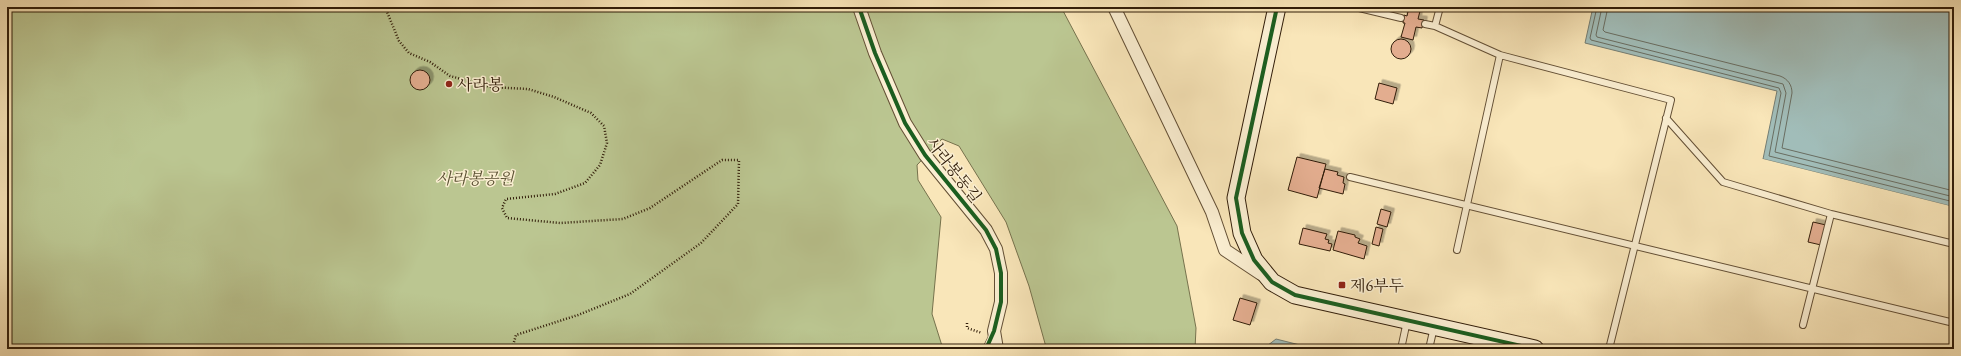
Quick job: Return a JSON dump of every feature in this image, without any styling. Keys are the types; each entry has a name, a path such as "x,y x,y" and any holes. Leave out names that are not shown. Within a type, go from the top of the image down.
{"street":[{"name":"사라봉동길","path":"859,7 875,53 905,123 924,156 986,230 996,249 1001,273 1001,302 993,334"},
{"path":"1114,7 1212,212 1225,250 1272,282 1295,294 1407,321 1535,349"},
{"path":"1272,282 1254,260 1242,233 1236,198 1277,7"},
{"path":"993,334 997,349"}],"lane":[{"path":"1355,7 1401,18"},
{"path":"1435,26 1440,7"},
{"path":"1425,24 1435,26 1500,55 1671,100 1609,349"},
{"path":"1457,250 1500,55"},
{"path":"1666,118 1723,182 1831,214 1954,244"},
{"path":"1350,177 1954,323"},
{"path":"1803,325 1831,214"},
{"path":"1401,349 1407,321"},
{"path":"1429,349 1434,327"},
{"name":"사라봉동길","path":"986,349 993,334"}],"path":[{"path":"385,7 399,41 409,53 430,62 450,76 491,87 528,89 554,97 592,113 604,126 607,143 600,165 585,183 555,194 506,199 502,208 507,218 560,223 623,219 650,208 722,160 740,160 738,204 701,243 674,264 630,294 578,315 516,335 512,349"},
{"path":"967,323 967,328 993,334"}],"green space":[{"name":"사라봉공원","path":"7,7 1061,7 1177,226 1196,328 1195,349 1048,349 1046,347 1029,286 1006,222 959,146 942,139 917,165 918,180 941,217 932,314 943,349 7,349"}],"water":[{"path":"1593,7 1954,7 1954,207 1763,159 1777,91 1585,43"},
{"path":"1276,339 1316,349 1263,349"}],"pier":[{"path":"1763,159 1954,207 1954,209 1762,161"}],"building":[{"path":"1409,7 1421,7 1418,19 1424,20 1422,28 1416,27 1413,40 1401,37 1405,23 1403,23 1404,15 1407,16"},
{"path":"1401,39 1408,42 1411,49 1408,56 1401,59 1394,56 1391,49 1394,42"},
{"path":"420,70 427,73 430,80 427,87 420,90 413,87 410,80 413,73"},
{"path":"1379,83 1397,88 1393,104 1375,99"},
{"path":"1297,157 1326,164 1317,198 1288,190"},
{"path":"1325,169 1338,172 1337,175 1344,177 1343,183 1345,184 1343,194 1319,188"},
{"path":"1381,209 1391,212 1387,227 1377,224"},
{"path":"1813,222 1826,225 1821,245 1808,242"},
{"path":"1376,227 1383,229 1379,246 1372,244"},
{"path":"1303,228 1327,234 1325,239 1329,240 1328,243 1332,244 1330,251 1299,244"},
{"path":"1338,231 1355,235 1355,237 1360,239 1358,243 1367,246 1364,259 1333,250"},
{"path":"1240,298 1257,303 1250,325 1233,320"}],"cycle path":[{"path":"859,7 875,53 905,123 925,155 986,230 996,249 1001,273 1001,302 994,331 986,349"},
{"path":"1277,7 1236,198 1242,233 1254,260 1272,282 1295,295 1535,349"}],"place":[{"name":"사라봉","path":"449,84"},
{"name":"제6부두","path":"1342,285"}]}
